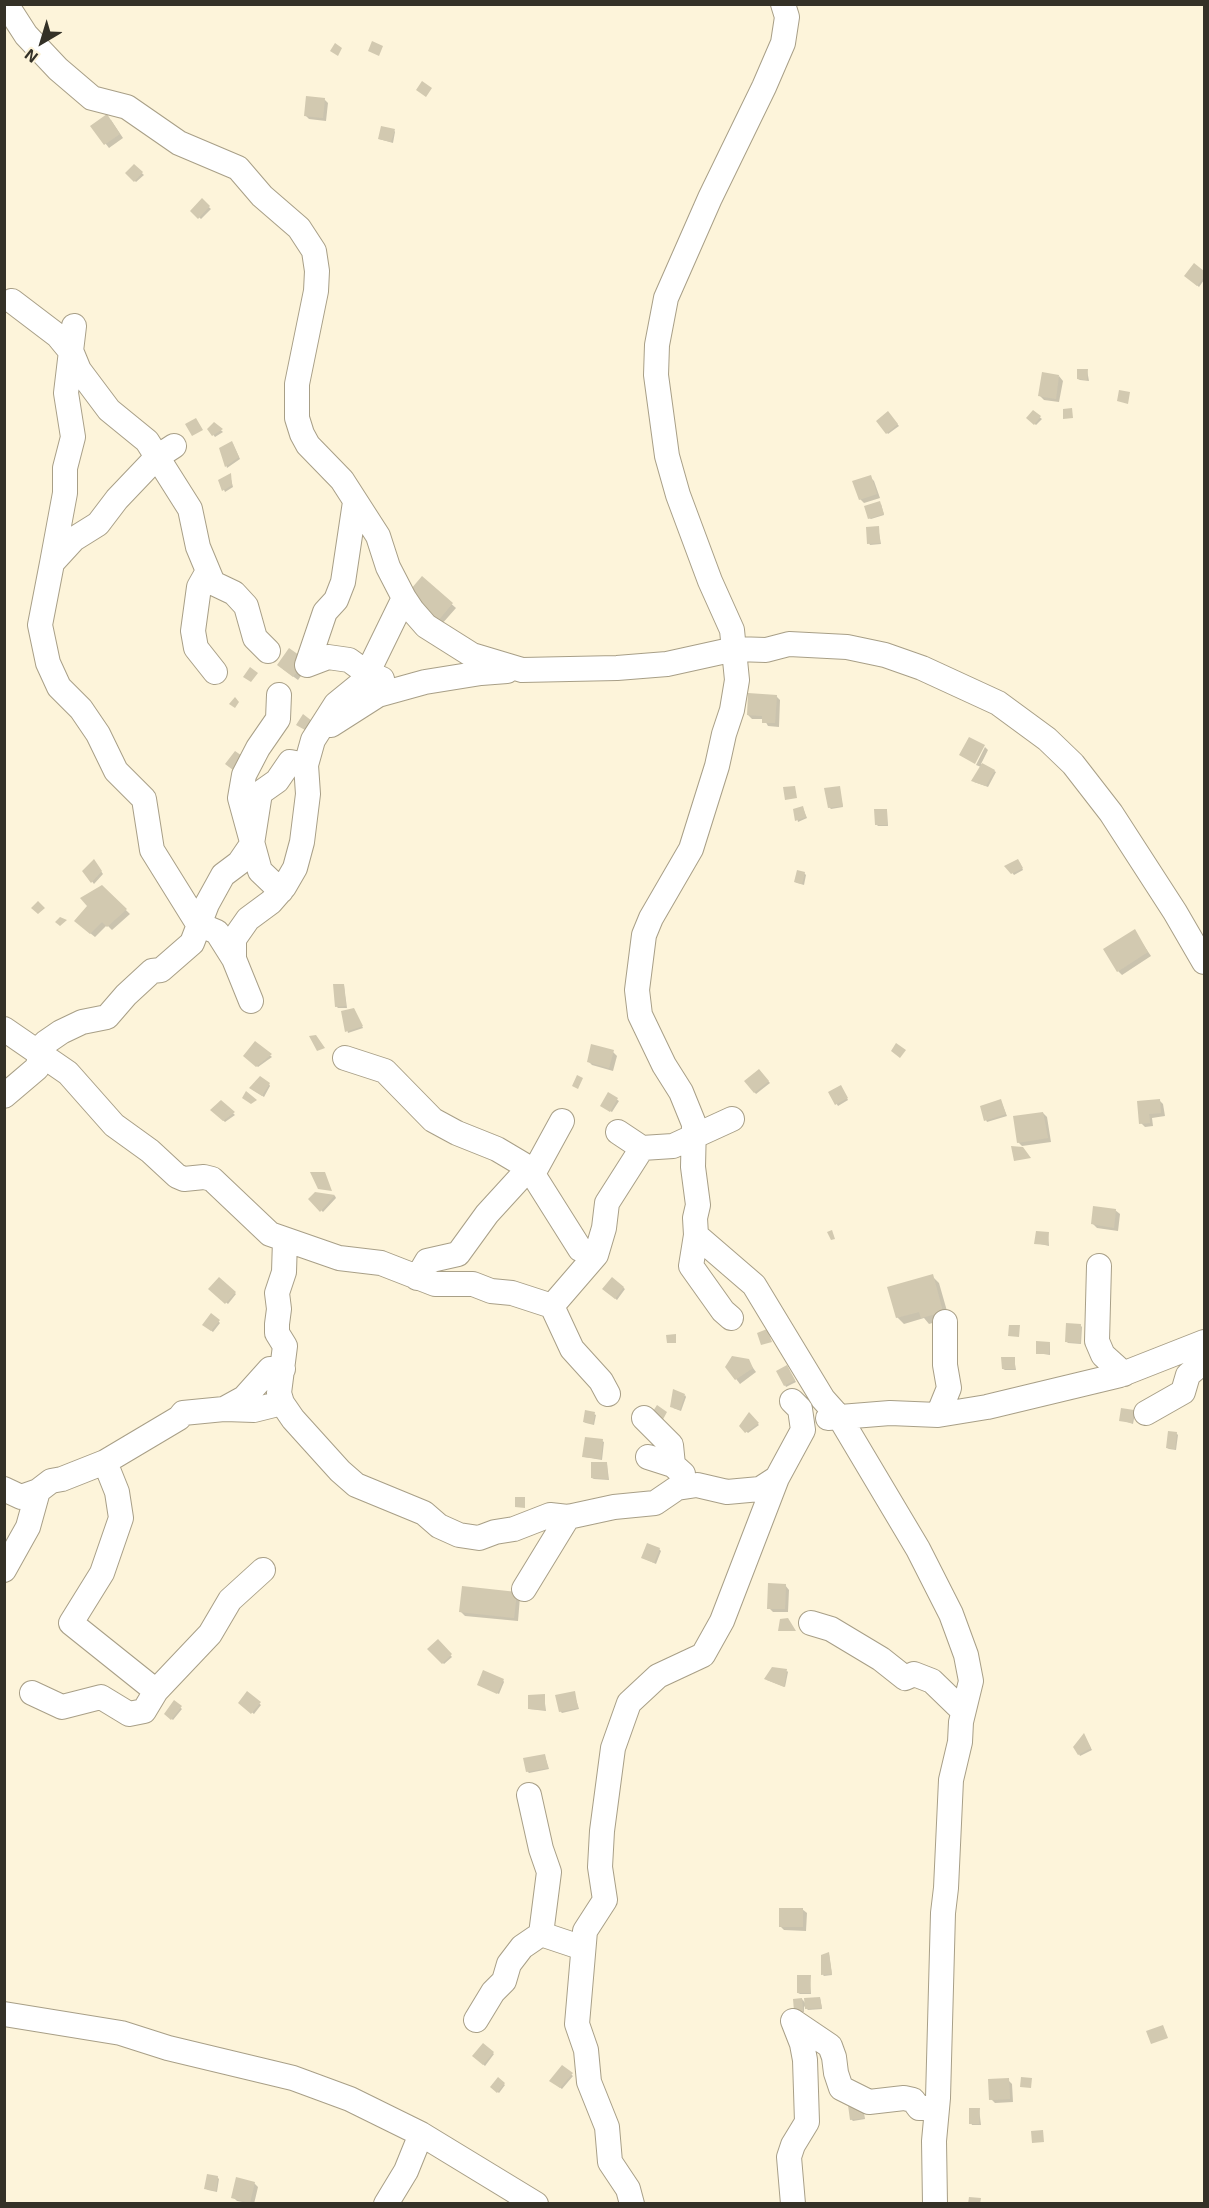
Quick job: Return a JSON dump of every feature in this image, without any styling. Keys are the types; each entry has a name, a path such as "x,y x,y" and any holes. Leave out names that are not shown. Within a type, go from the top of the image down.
{"street":[{"path":"6,4 34,44 58,69 92,98 127,107 179,142 238,168 262,196 299,228 314,251 317,271 316,291 297,384 297,417 302,434 308,445 342,480 378,536 388,567 404,598 426,626 472,655 522,670"},
{"path":"731,1318 723,1311 702,1282 707,1270 702,1240 695,1218 698,1205 693,1167 694,1124 681,1092 664,1065 640,1015 637,990 644,935 651,918 691,849 717,766 737,680 732,630 710,581 678,495 667,456 656,375 657,345 666,298 710,198 765,87 783,43 787,17 783,4"},
{"path":"12,301 58,336 72,353 79,370 108,410 147,441 166,452 190,509 198,547 213,583 234,593 246,606 255,638 268,651"},
{"path":"74,326 66,393 74,437 66,468 65,493 40,625 48,663 58,687 81,709 98,734 116,771 144,799 152,850 198,924 217,932 234,959 251,1001"},
{"path":"52,562 74,539 98,524 117,499 166,452"},
{"path":"355,502 343,582 336,600 325,612 308,665 328,657 349,660 367,673 404,688"},
{"path":"208,571 199,587 193,631 196,648 214,672"},
{"path":"234,959 234,939 248,919 271,902 281,891 296,868 308,794 306,765 313,740 336,704 363,682 404,598"},
{"path":"313,740 338,720 378,695 425,682 481,673 667,664 735,649 766,650 789,644 847,647 885,655 922,668 998,704 1047,739 1073,764 1093,788 1175,912 1204,962"},
{"path":"279,695 278,719 258,748 244,775 240,798 260,871 281,891"},
{"path":"4,1096 37,1068 45,1043 60,1032 82,1022 107,1017 126,995 152,971 161,970 192,943 198,924 223,875 239,863 252,844 260,793 277,781 290,762 306,765"},
{"path":"4,1029 68,1073 114,1125 150,1150 177,1176 184,1179 204,1177 212,1179 270,1234 339,1258 381,1263 435,1284 473,1284 491,1291 512,1293 552,1306 572,1349 600,1381 608,1394"},
{"path":"345,1058 385,1071 433,1120 457,1133 497,1149 531,1171 580,1249"},
{"path":"618,1132 642,1148 674,1146 732,1119"},
{"path":"417,1278 427,1261 458,1254 487,1214 531,1171 562,1121"},
{"path":"552,1306 596,1255 604,1228 607,1203 642,1148"},
{"path":"285,1239 284,1272 277,1293 279,1309 276,1324 285,1347 279,1393 282,1403 293,1419 340,1471 356,1485 378,1492 424,1513 440,1526 459,1535 479,1538 495,1532 514,1529 550,1515 568,1517 614,1507 655,1503 677,1488 697,1485 728,1492 759,1488 777,1478"},
{"path":"702,1240 754,1284 823,1399 840,1418 918,1549 951,1614 966,1655 971,1681 960,1722 960,1742 951,1780 943,1912 934,2141 935,2204"},
{"path":"1099,1266 1097,1341 1103,1355 1124,1374"},
{"path":"938,1414 950,1388 945,1365 945,1322"},
{"path":"632,2204 628,2189 610,2162 607,2127 589,2082 586,2050 577,2024 585,1931 605,1900 600,1867 613,1748 629,1703 658,1676 704,1655 722,1621 777,1478 804,1430 797,1411 840,1418 890,1413 938,1414 1022,1400 1124,1374 1204,1342"},
{"path":"1146,1413 1183,1392 1188,1375 1203,1362 1204,1355"},
{"path":"224,1409 244,1398 270,1369 283,1369"},
{"path":"4,1489 21,1497 38,1491 51,1481 105,1462 179,1418 183,1413 224,1409 254,1410 282,1403"},
{"path":"644,1418 671,1445 673,1465"},
{"path":"648,1457 673,1465 697,1485"},
{"path":"105,1462 117,1492 121,1518 102,1573 71,1623 156,1691"},
{"path":"4,1570 28,1527 38,1491"},
{"path":"524,1589 568,1517"},
{"path":"32,1693 62,1707 101,1697 129,1714 144,1712 156,1691 210,1634 230,1600 263,1570"},
{"path":"811,1623 831,1629 881,1659 905,1678 915,1674 933,1681 963,1711"},
{"path":"476,2020 493,1992 504,1981 509,1964 522,1947 541,1934 549,1872 529,1795"},
{"path":"541,1934 583,1948"},
{"path":"4,2014 121,2033 168,2048 293,2078 350,2099 422,2134 502,2195 536,2204"},
{"path":"793,2204 789,2157 793,2145 807,2122 805,2060 802,2044 793,2021 830,2046 841,2088 869,2102 904,2098 913,2100 919,2108 937,2108"},
{"path":"386,2204 406,2171 422,2134"}],"building":[{"path":"372,41 383,46 379,56 368,51"},
{"path":"335,43 342,48 338,56 330,51"},
{"path":"422,81 432,88 426,97 416,90"},
{"path":"306,96 325,98 323,118 304,116"},
{"path":"107,114 120,134 104,145 90,126"},
{"path":"381,126 395,129 391,142 378,139"},
{"path":"134,164 143,172 134,182 125,173"},
{"path":"202,198 210,206 198,219 190,211"},
{"path":"1194,263 1204,271 1204,277 1197,286 1184,276"},
{"path":"1077,369 1088,369 1087,380 1077,379"},
{"path":"1042,372 1059,375 1056,399 1038,396"},
{"path":"1119,390 1130,392 1128,404 1117,401"},
{"path":"1072,408 1073,418 1063,419 1063,409"},
{"path":"1033,410 1041,416 1034,425 1026,418"},
{"path":"888,411 898,424 886,434 876,421"},
{"path":"196,418 203,430 192,436 185,424"},
{"path":"214,422 223,429 212,436 207,429"},
{"path":"232,441 239,457 225,467 219,448"},
{"path":"231,473 232,485 222,491 218,480"},
{"path":"871,475 877,494 859,500 852,481"},
{"path":"880,501 884,514 868,519 864,506"},
{"path":"879,526 880,543 867,544 866,527"},
{"path":"422,576 453,603 437,622 406,595"},
{"path":"289,648 306,660 293,677 277,665"},
{"path":"250,667 258,673 251,682 243,677"},
{"path":"748,693 777,695 775,723 762,723 762,716 747,715"},
{"path":"235,697 239,702 235,708 229,704"},
{"path":"303,714 312,721 305,730 296,725"},
{"path":"969,737 985,745 975,764 959,755"},
{"path":"235,751 248,760 237,773 225,764"},
{"path":"982,763 995,770 986,786 971,781"},
{"path":"795,786 797,798 785,800 783,787"},
{"path":"840,786 843,806 828,808 824,788"},
{"path":"803,806 806,817 795,821 793,809"},
{"path":"874,809 887,809 887,825 875,825"},
{"path":"94,859 102,871 91,883 82,871"},
{"path":"1018,859 1023,868 1011,874 1004,866"},
{"path":"797,870 805,872 802,884 794,882"},
{"path":"102,885 127,909 107,927 102,922 90,934 74,921 87,906 80,898"},
{"path":"38,901 45,908 38,914 31,908"},
{"path":"60,917 67,920 60,926 55,922"},
{"path":"1135,929 1148,952 1117,972 1103,949"},
{"path":"333,984 344,984 346,1006 335,1007"},
{"path":"354,1008 363,1026 345,1032 341,1011"},
{"path":"316,1035 325,1048 317,1051 309,1036"},
{"path":"255,1041 272,1054 256,1067 243,1056"},
{"path":"896,1043 906,1050 900,1058 891,1051"},
{"path":"591,1044 614,1050 609,1068 587,1062"},
{"path":"759,1069 769,1081 754,1093 744,1081"},
{"path":"577,1075 583,1078 578,1089 572,1086"},
{"path":"260,1076 270,1083 262,1096 249,1088"},
{"path":"841,1085 848,1098 835,1105 828,1092"},
{"path":"246,1091 257,1100 251,1104 242,1098"},
{"path":"608,1092 618,1098 610,1112 600,1106"},
{"path":"1001,1099 1006,1114 984,1121 980,1106"},
{"path":"1160,1099 1161,1113 1149,1114 1150,1123 1139,1124 1137,1101"},
{"path":"221,1100 235,1112 223,1121 210,1110"},
{"path":"1043,1112 1048,1138 1017,1143 1013,1116"},
{"path":"1011,1146 1023,1147 1031,1158 1014,1161"},
{"path":"310,1172 325,1172 332,1191 318,1189"},
{"path":"315,1192 335,1195 320,1212 308,1199"},
{"path":"1093,1206 1116,1209 1114,1228 1091,1224"},
{"path":"832,1230 835,1239 831,1240 827,1232"},
{"path":"1036,1231 1049,1232 1048,1245 1034,1244"},
{"path":"933,1274 943,1312 921,1318 919,1312 896,1318 887,1287"},
{"path":"219,1277 236,1292 225,1304 208,1289"},
{"path":"612,1277 624,1287 615,1299 602,1289"},
{"path":"211,1313 220,1320 211,1331 202,1325"},
{"path":"1066,1323 1081,1324 1080,1343 1065,1342"},
{"path":"1009,1325 1020,1325 1019,1337 1008,1336"},
{"path":"767,1329 772,1342 761,1345 757,1333"},
{"path":"676,1334 676,1343 667,1343 666,1335"},
{"path":"1036,1341 1050,1342 1049,1354 1036,1354"},
{"path":"732,1356 749,1359 753,1368 735,1380 725,1367"},
{"path":"1001,1357 1015,1357 1015,1369 1002,1369"},
{"path":"787,1365 795,1380 784,1386 776,1371"},
{"path":"673,1389 685,1394 680,1410 670,1407"},
{"path":"657,1405 667,1412 661,1423 650,1416"},
{"path":"1121,1408 1134,1410 1132,1423 1119,1421"},
{"path":"585,1410 595,1412 593,1424 583,1422"},
{"path":"749,1412 759,1423 745,1433 739,1426"},
{"path":"1168,1431 1177,1432 1175,1449 1166,1448"},
{"path":"585,1437 603,1439 601,1459 582,1457"},
{"path":"591,1462 607,1462 608,1479 591,1478"},
{"path":"515,1497 525,1497 525,1508 515,1507"},
{"path":"647,1543 660,1548 654,1563 641,1558"},
{"path":"768,1583 786,1584 785,1609 767,1609"},
{"path":"462,1586 517,1592 514,1618 459,1612"},
{"path":"788,1618 796,1631 778,1631 780,1619"},
{"path":"438,1639 452,1654 442,1664 427,1649"},
{"path":"772,1667 787,1669 784,1687 764,1679"},
{"path":"483,1670 504,1679 497,1694 477,1685"},
{"path":"247,1691 261,1702 251,1714 238,1703"},
{"path":"575,1691 578,1708 559,1712 555,1695"},
{"path":"545,1694 545,1710 528,1709 528,1695"},
{"path":"174,1700 182,1706 171,1720 164,1714"},
{"path":"1084,1733 1091,1748 1078,1755 1073,1747"},
{"path":"545,1754 548,1768 526,1772 523,1758"},
{"path":"779,1908 803,1908 803,1927 779,1927"},
{"path":"829,1952 832,1974 821,1975 821,1955"},
{"path":"797,1975 811,1975 810,1993 797,1993"},
{"path":"820,1997 822,2008 805,2009 804,1998"},
{"path":"802,1998 803,2011 794,2011 793,1999"},
{"path":"1163,2025 1168,2038 1151,2044 1146,2031"},
{"path":"483,2043 494,2052 483,2065 472,2056"},
{"path":"562,2065 573,2073 560,2088 549,2081"},
{"path":"498,2077 505,2083 497,2093 490,2087"},
{"path":"1021,2077 1032,2078 1031,2088 1020,2087"},
{"path":"1009,2078 1010,2099 989,2100 988,2079"},
{"path":"862,2103 864,2118 850,2120 848,2105"},
{"path":"969,2108 980,2108 979,2124 969,2124"},
{"path":"1043,2130 1044,2142 1032,2143 1031,2131"},
{"path":"207,2174 218,2176 216,2191 204,2189"},
{"path":"236,2177 255,2182 250,2203 231,2198"},
{"path":"969,2197 981,2198 980,2204 968,2204"}]}
